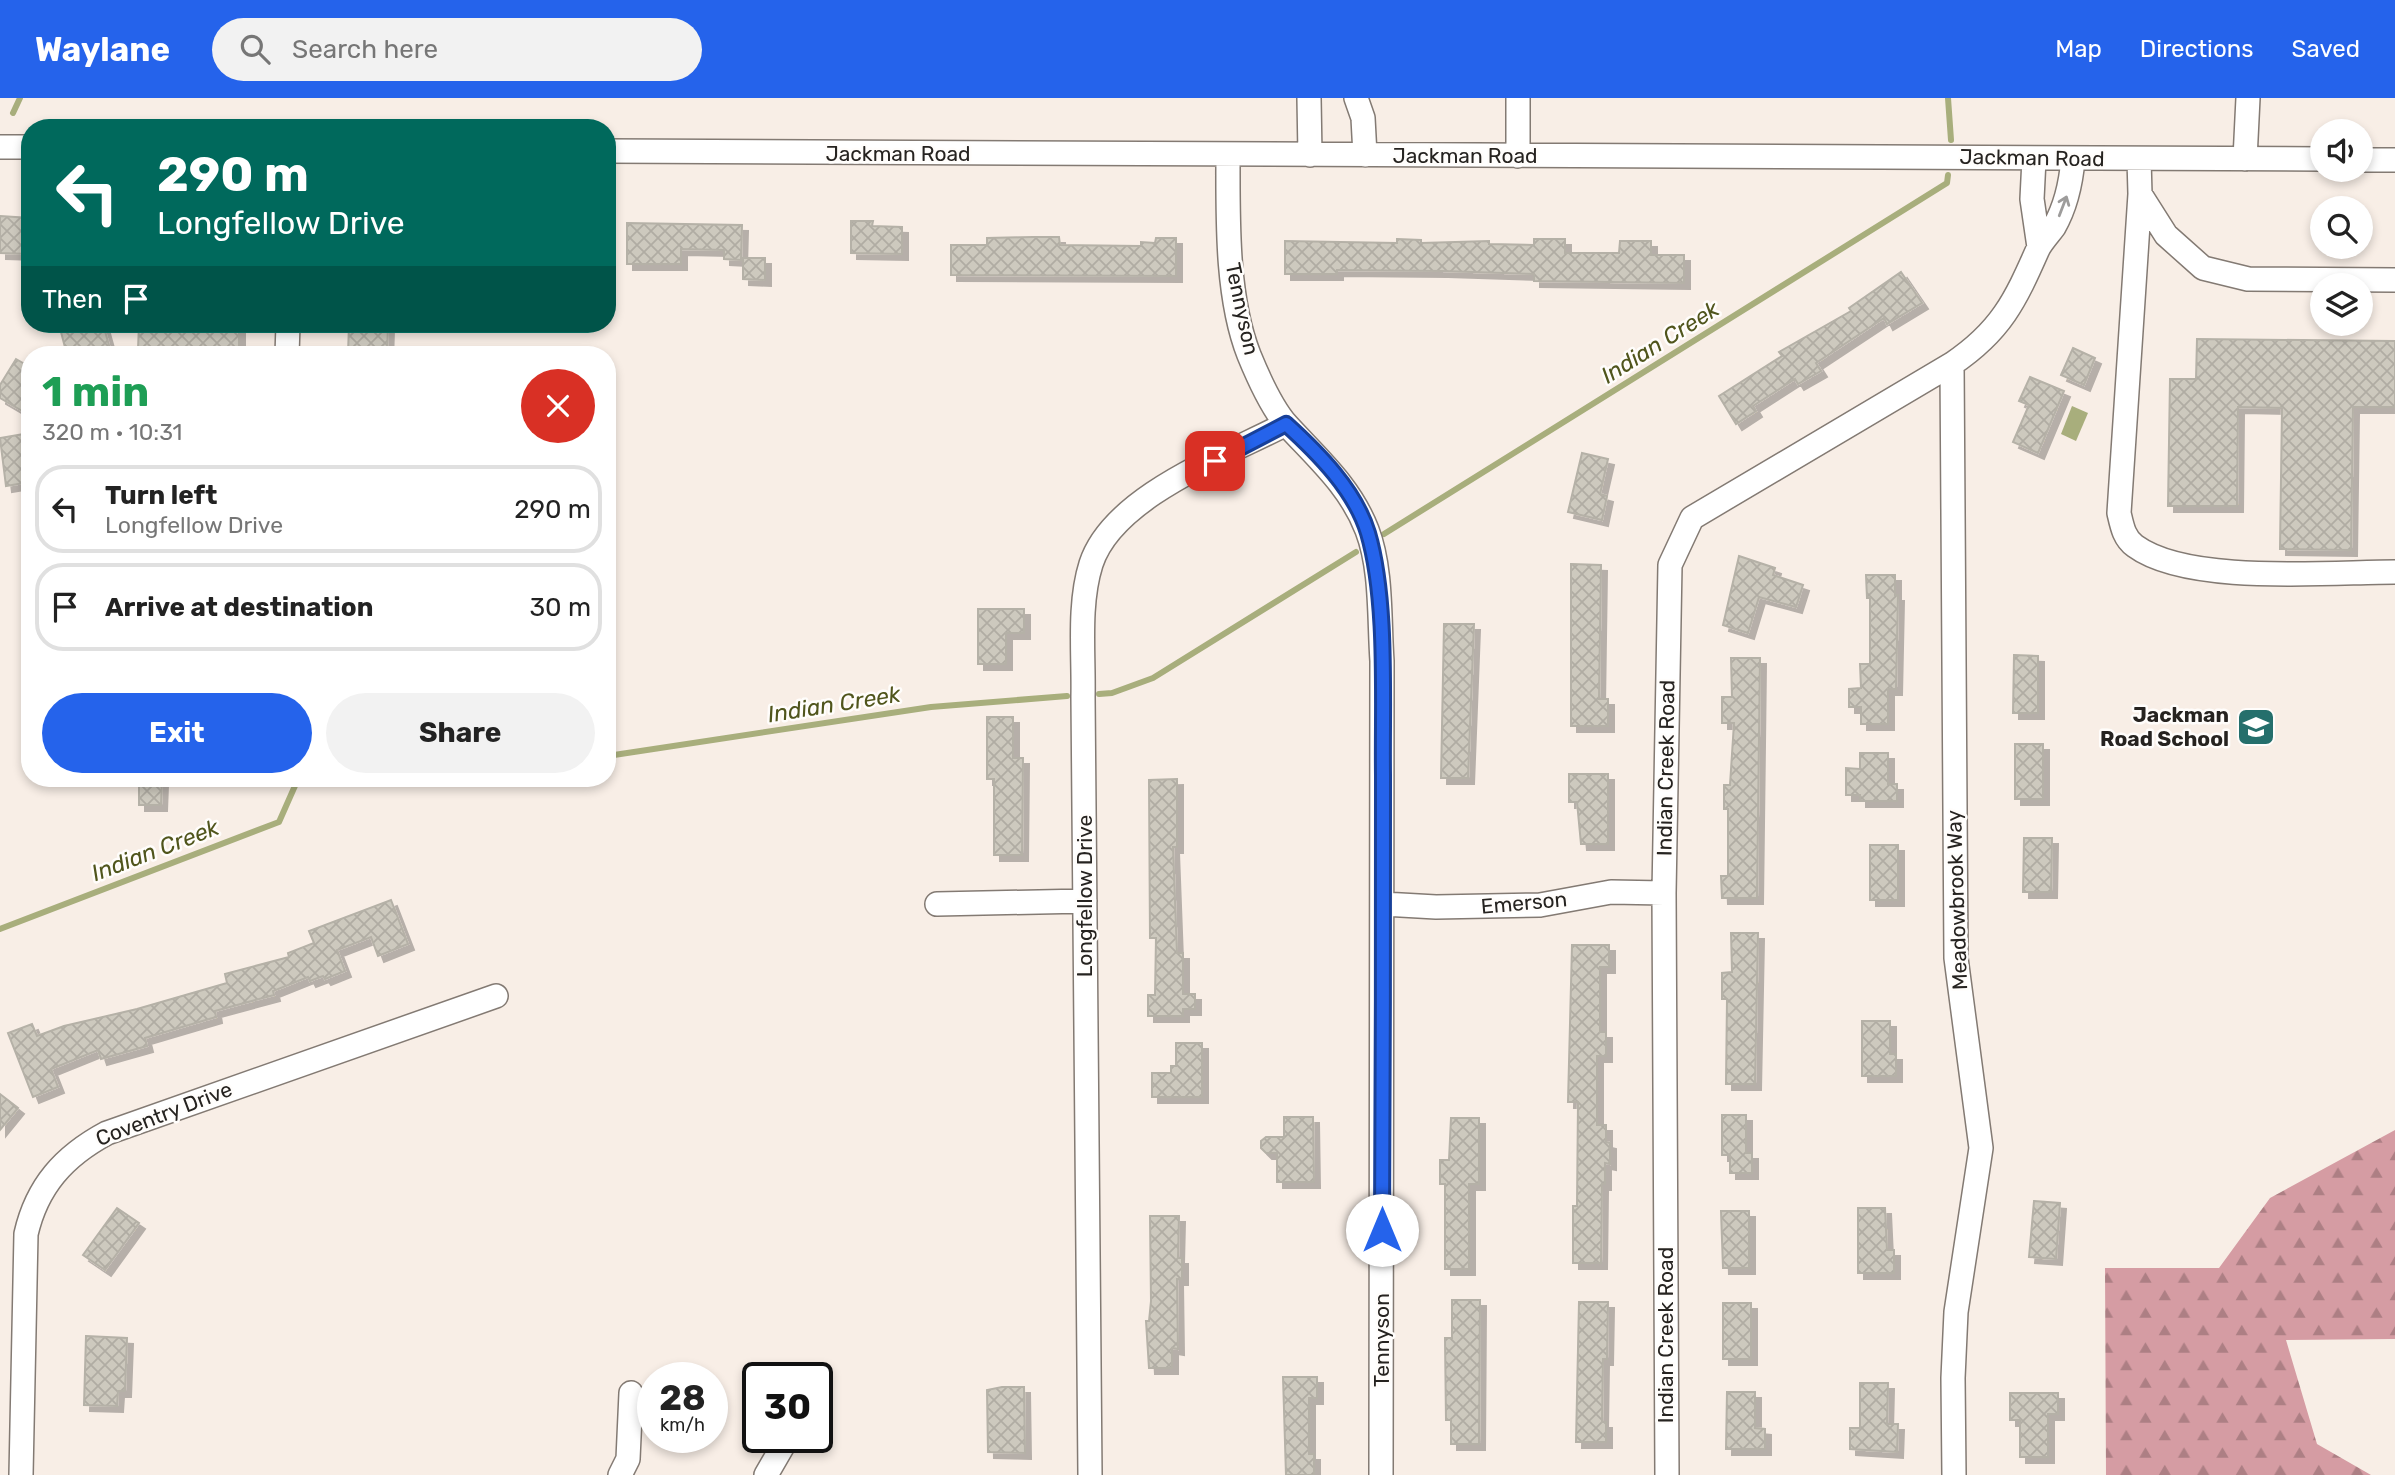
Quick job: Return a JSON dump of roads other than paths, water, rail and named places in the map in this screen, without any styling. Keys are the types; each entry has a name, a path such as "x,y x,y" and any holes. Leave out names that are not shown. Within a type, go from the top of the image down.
{"street":[{"path":"1310,98 1310,155"},
{"path":"1356,98 1363,118 1366,155"},
{"path":"1518,98 1518,156"},
{"path":"2245,159 2248,98"},
{"path":"0,147 21,147"},
{"name":"Jackman Road","path":"616,151 2310,159"},
{"name":"Tennyson","path":"1228,155 1234,289 1248,354 1286,424 1314,451 1350,496 1367,530 1374,562 1382,661 1381,1475"},
{"path":"2034,159 2032,199 2039,247"},
{"name":"Indian Creek Road","path":"1667,1475 1664,892 1670,565 1679,540 1692,518 1718,500 1952,364 2002,322 2066,199 2073,159"},
{"path":"2139,159 2140,194 2119,513 2124,533 2134,545 2154,555 2221,571 2395,572"},
{"path":"2373,160 2395,160"},
{"path":"2140,194 2166,235 2203,268 2249,279 2395,280"},
{"name":"Meadowbrook Way","path":"1952,364 1956,958 1981,1148 1956,1312 1954,1475"},
{"name":"Longfellow Drive","path":"1090,1475 1084,646 1085,599 1091,565 1104,535 1144,498 1286,424"},
{"name":"Emerson","path":"1383,904 1436,907 1540,905 1611,892 1664,892"},
{"path":"937,904 1085,901"},
{"name":"Coventry Drive","path":"20,1475 26,1234 38,1197 64,1162 81,1147 107,1133 496,996"},
{"path":"620,1475 628,1459 631,1393"},
{"path":"766,1475 779,1453"}],"waterway":[{"path":"13,113 20,98"},
{"name":"Indian Creek","path":"1948,98 1951,140"},
{"name":"Indian Creek","path":"1384,534 1947,183 1948,175"},
{"name":"Indian Creek","path":"1099,694 1112,693 1153,678 1356,552"},
{"name":"Indian Creek","path":"616,755 931,707 1067,696"},
{"name":"Indian Creek","path":"0,929 279,822 294,787"}],"place":[{"name":"Jackman Road School","path":"2256,727"}]}
